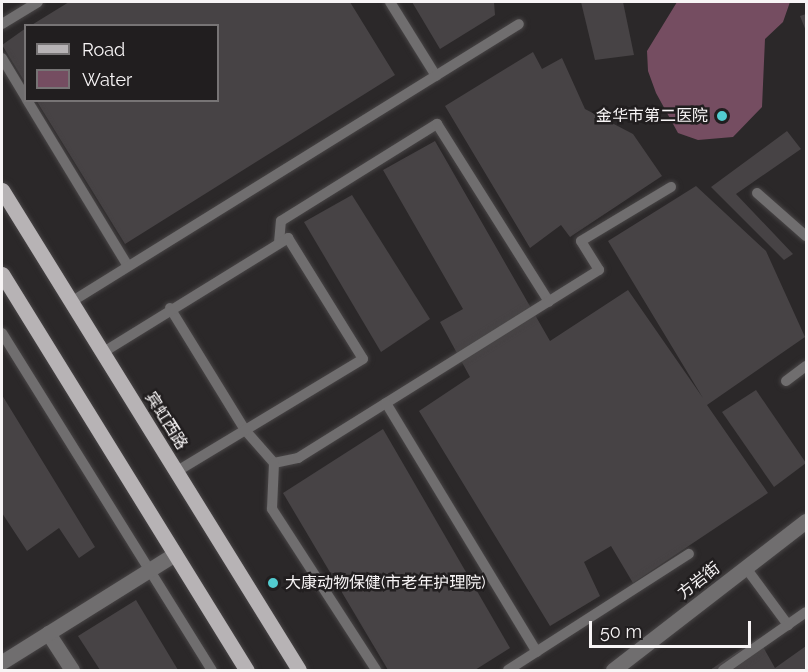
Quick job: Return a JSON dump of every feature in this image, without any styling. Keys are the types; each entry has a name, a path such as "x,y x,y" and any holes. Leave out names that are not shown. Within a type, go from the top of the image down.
{"main road":[{"name":"宾虹西路","path":"2,190 299,670"},
{"path":"2,274 247,670"}],"street":[{"name":"方岩街","path":"613,670 807,521"},
{"path":"2,662 175,554"},
{"path":"48,633 72,670"}],"lane":[{"path":"2,24 38,2"},
{"path":"390,2 436,76"},
{"path":"71,302 519,24"},
{"path":"2,58 24,96"},
{"path":"28,102 128,266"},
{"path":"279,243 281,221 438,124 549,302"},
{"path":"274,463 298,458 599,270 581,241 671,187"},
{"path":"757,193 807,236"},
{"path":"102,353 170,308 288,238 363,359 176,472"},
{"path":"170,308 245,430 274,463 272,509 376,670"},
{"path":"2,333 212,670"},
{"path":"786,381 807,366"},
{"path":"386,403 537,652"},
{"path":"508,670 689,554"},
{"path":"746,568 788,625"},
{"path":"723,670 807,612"}],"water":[{"path":"677,2 790,2 783,22 765,39 762,107 733,137 698,140 678,133 656,93 648,71 647,51"}],"building":[{"path":"69,2 350,2 395,75 125,244 37,102 219,102 219,24 33,24"},
{"path":"412,2 494,2 495,15 440,49"},
{"path":"581,2 623,2 634,55 595,60"},
{"path":"806,14 806,31 800,16"},
{"path":"24,29 24,81 2,45"},
{"path":"533,52 542,69 562,58 585,109 633,134 662,176 570,237 561,225 530,248 445,106"},
{"path":"787,131 801,149 736,194 793,254 784,260 711,187"},
{"path":"435,141 550,341 628,290 703,398 608,241 696,186 766,251 805,337 707,405 768,493 633,583 611,546 584,562 600,596 550,626 419,411 470,377 440,322 463,309 383,170"},
{"path":"352,195 430,319 381,352 304,222"},
{"path":"756,390 806,463 774,487 722,412"},
{"path":"2,395 95,547 79,558 59,528 27,551 2,513"},
{"path":"383,429 510,648 475,670 388,670 283,493"},
{"path":"136,600 178,670 100,670 78,636"},
{"path":"758,638 775,668 806,646 806,670 710,670"}],"place":[{"name":"金华市第二医院","path":"722,116"},
{"name":"大康动物保健(市老年护理院)","path":"273,583"}]}
